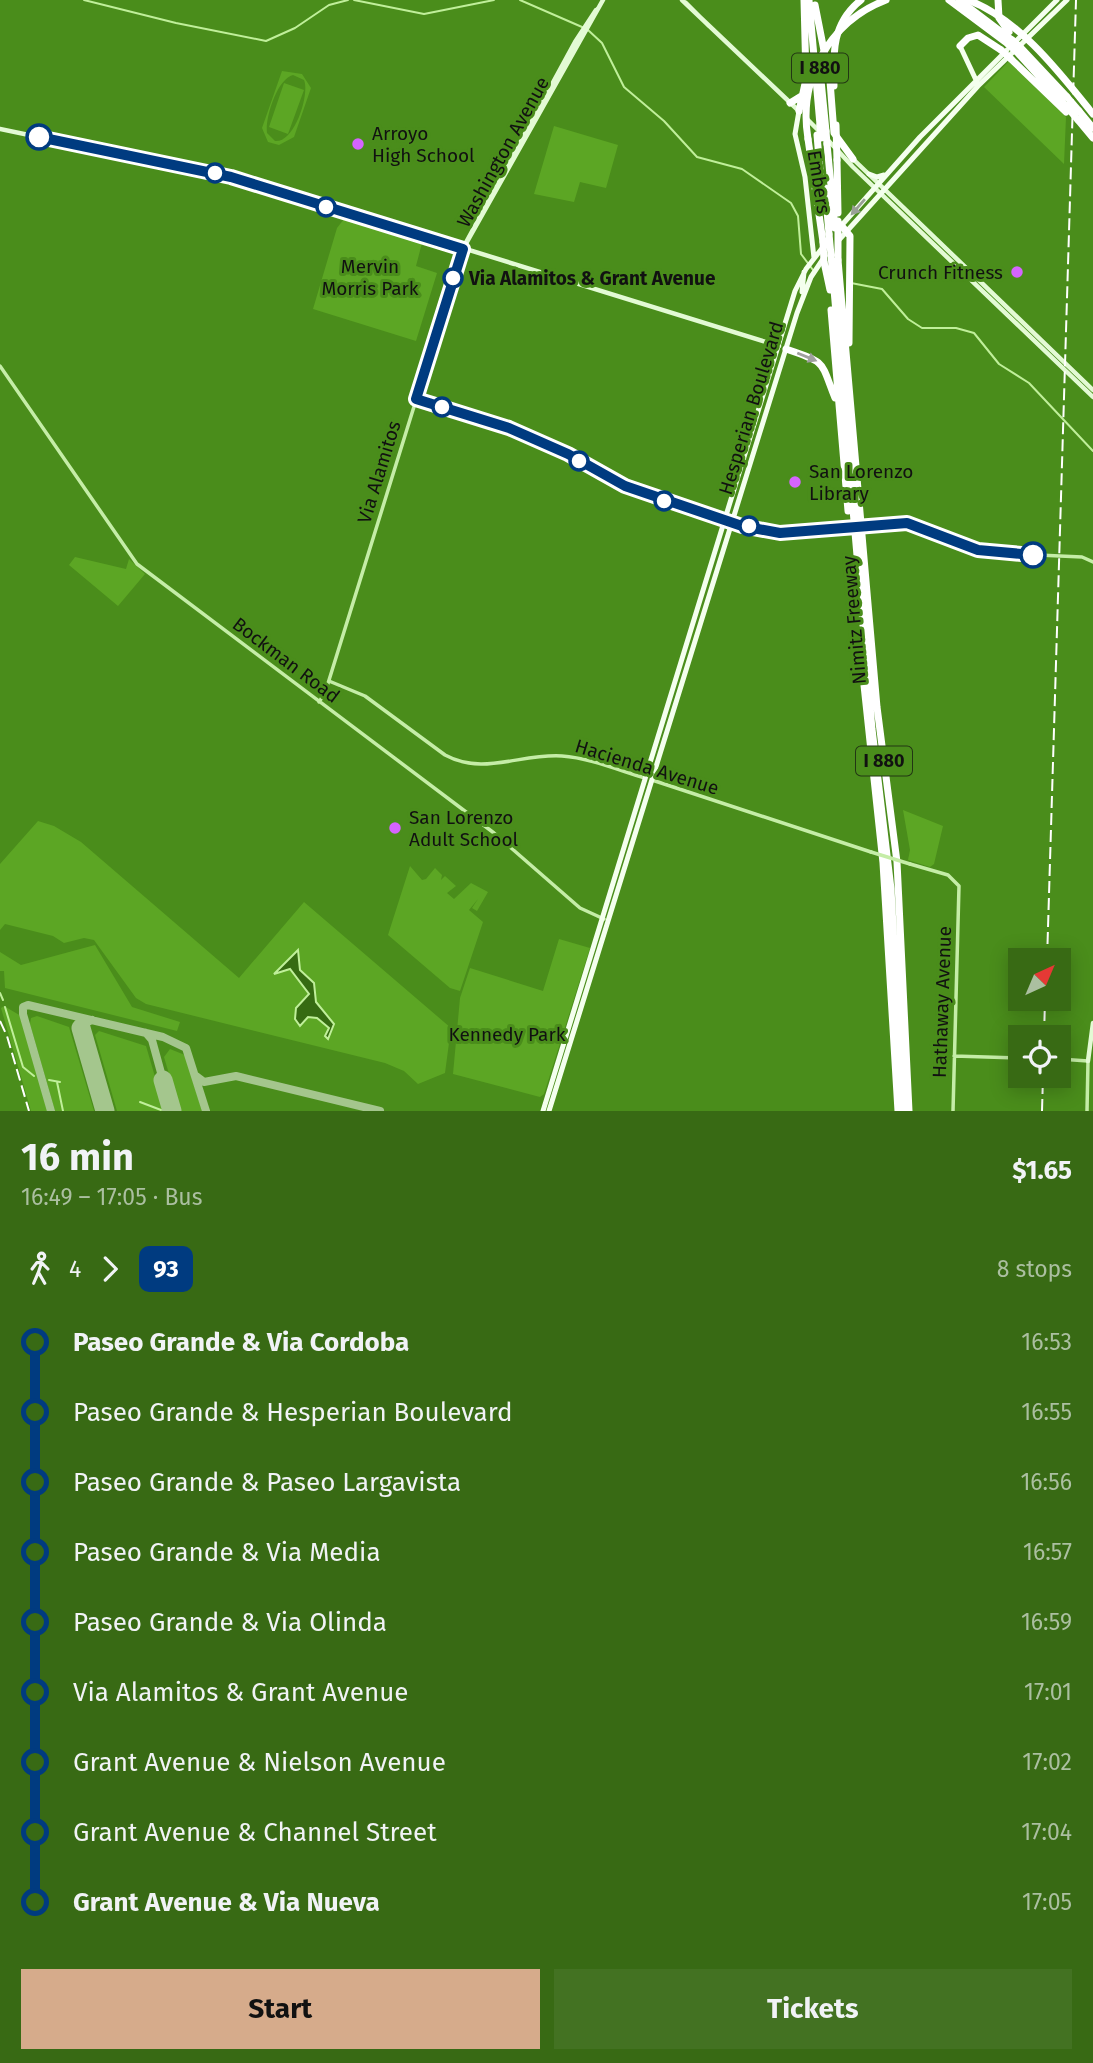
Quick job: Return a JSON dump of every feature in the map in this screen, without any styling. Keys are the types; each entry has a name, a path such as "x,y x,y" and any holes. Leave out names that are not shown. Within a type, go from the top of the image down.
{"highway":[{"path":"832,287 836,160 834,45 845,17 861,0"},
{"path":"847,351 851,337 850,270 834,231 808,139 807,97 824,51 853,18 886,0"},
{"path":"942,0 1012,41"},
{"path":"949,0 990,29"},
{"path":"959,0 1042,68 1093,128"},
{"path":"968,0 993,12 1012,28 1093,114"},
{"path":"999,0 999,18 1012,41"},
{"path":"799,111 803,94 810,1"},
{"path":"810,1 829,78 834,133 853,159"},
{"name":"Nimitz Freeway","path":"810,1 834,231 831,266 839,406 878,820 901,1111"},
{"name":"Nimitz Freeway","path":"810,1 834,231"},
{"path":"960,46 968,38 978,35 1002,50 1078,120 1093,138"},
{"path":"1019,48 1066,109"},
{"path":"790,103 803,94"},
{"name":"Nimitz Freeway","path":"832,287 847,351 877,706 897,862 909,1111"},
{"name":"I 880","path":"832,287 872,729 891,889 901,1111"},
{"path":"783,348 814,359 825,367 839,406"},
{"path":"878,820 882,808"}],"main road":[{"name":"Washington Avenue","path":"463,249 603,0"},
{"name":"Hesperian Boulevard","path":"549,1111 591,981 634,820 667,735 808,265 834,231 976,79 1057,0"},
{"name":"Hesperian Boulevard","path":"543,1111 588,969 625,869 629,844 650,780 664,722 726,520 783,348 814,271 834,231 883,191 978,86 1066,0"},
{"path":"683,1 883,191 1093,397"},
{"path":"960,46 978,86"},
{"name":"Embers","path":"799,111 795,134 805,177 808,265 803,295"},
{"path":"0,129 231,177 783,348"},
{"path":"822,134 869,174 877,186"},
{"path":"869,174 879,177 890,171"},
{"path":"446,244 469,238 472,246 480,253"},
{"path":"1075,377 1093,390"},
{"path":"664,722 667,735"},
{"path":"588,969 591,981"},
{"path":"1088,1061 1093,1023"}],"street":[{"name":"Via Alamitos","path":"319,702 329,681 463,249"},
{"name":"Bockman Road","path":"0,366 137,564 494,833 581,909 607,919"},
{"path":"416,399 509,428 568,454 625,486 774,533 874,525 916,525 993,553 1082,557 1093,562"},
{"name":"Hacienda Avenue","path":"329,681 365,696 445,755 460,762 480,765 561,756 650,780 910,864 955,880 960,894"},
{"name":"Hathaway Avenue","path":"953,1111 960,894"},
{"path":"954,1056 1008,1058"},
{"path":"1071,1060 1088,1061 1087,1111"}],"green space":[{"path":"1009,61 1066,117 1064,164 984,87"},
{"path":"282,71 302,74 311,88 294,137 279,145 268,142 262,128","holes":["293,75 304,80 303,106 295,126 289,134 275,141 267,133 267,126 277,91 287,78"]},
{"path":"284,83 304,90 288,134 269,127"},
{"path":"554,126 618,145 606,188 580,182 574,202 534,194"},
{"name":"Mervin Morris Park","path":"344,219 422,243 416,266 437,273 416,341 313,309 337,228"},
{"path":"75,557 126,569 129,559 145,574 118,606 69,565"},
{"path":"903,810 943,826 934,864 930,867 908,860 910,850"},
{"path":"38,821 54,826 81,842 239,978 304,902 451,1028 445,1073 418,1084 404,1071 385,1063 146,1004 136,998 94,940 84,938 64,943 53,936 5,924 0,930 0,864"},
{"path":"410,866 422,880 435,868 442,875 441,880 445,876 456,886 447,893 454,899 471,883 488,892 477,911 472,908 478,899 469,910 483,922 460,991 450,988 388,935"},
{"name":"Kennedy Park","path":"559,939 590,948 544,1094 540,1097 453,1074 460,998 470,968 543,991"},
{"path":"95,945 132,1007 180,1022 177,1031 5,988 4,971 0,971 0,952 21,965"},
{"path":"4,1006 21,1016 48,1111 31,1111 1,1008"},
{"path":"37,1016 69,1027 94,1111 55,1111 30,1024 31,1018"},
{"path":"99,1031 146,1046 165,1111 117,1111 95,1035"},
{"path":"170,1049 185,1055 202,1111 180,1111 164,1057"}],"shaded area":[{"path":"298,950 300,970 314,983 316,1002 334,1024 328,1039 325,1036 329,1028 317,1018 308,1017 300,1026 295,1019 296,1008 309,994 290,969 274,974"}],"waterway":[{"path":"84,0 176,23 266,41 295,28 329,5 348,0"},
{"path":"354,0 424,14 494,0"},
{"path":"520,0 582,27"},
{"path":"588,30 602,43 624,87 664,121 697,157 742,169 791,203 798,216 801,254 813,270"},
{"path":"851,283 882,289 908,319 922,328 956,328 974,333 999,364 1029,383 1093,451"},
{"path":"0,993 3,1000"},
{"path":"5,1007 23,1067 34,1076"},
{"path":"49,1080 60,1082"},
{"path":"57,1082 63,1111"},
{"path":"140,1102 161,1110"}],"taxiway":[{"path":"51,1111 23,1014 23,1007 28,1005 163,1037 186,1048 206,1111"},
{"path":"82,1033 85,1023 92,1020"},
{"path":"146,1033 152,1040 163,1080"},
{"path":"196,1076 204,1082 236,1076 380,1111"}],"runway":[{"path":"81,1028 105,1111"},
{"path":"163,1080 172,1111"}],"railway":[{"path":"1047,948 1076,0"},
{"path":"1044,1025 1045,1012"},
{"path":"0,1021 29,1111"},
{"path":"1042,1111 1043,1088"}],"bus line":[{"name":"93","path":"39,137 231,177 463,249 416,399 509,428 568,454 611,480 664,501 769,533 907,523 978,550 1033,555"}],"place":[{"name":"Arroyo High School","path":"358,144"},
{"name":"Crunch Fitness","path":"1017,272"},
{"name":"Via Alamitos & Grant Avenue","path":"453,278"},
{"name":"San Lorenzo Library","path":"795,482"},
{"name":"San Lorenzo Adult School","path":"395,828"}]}
